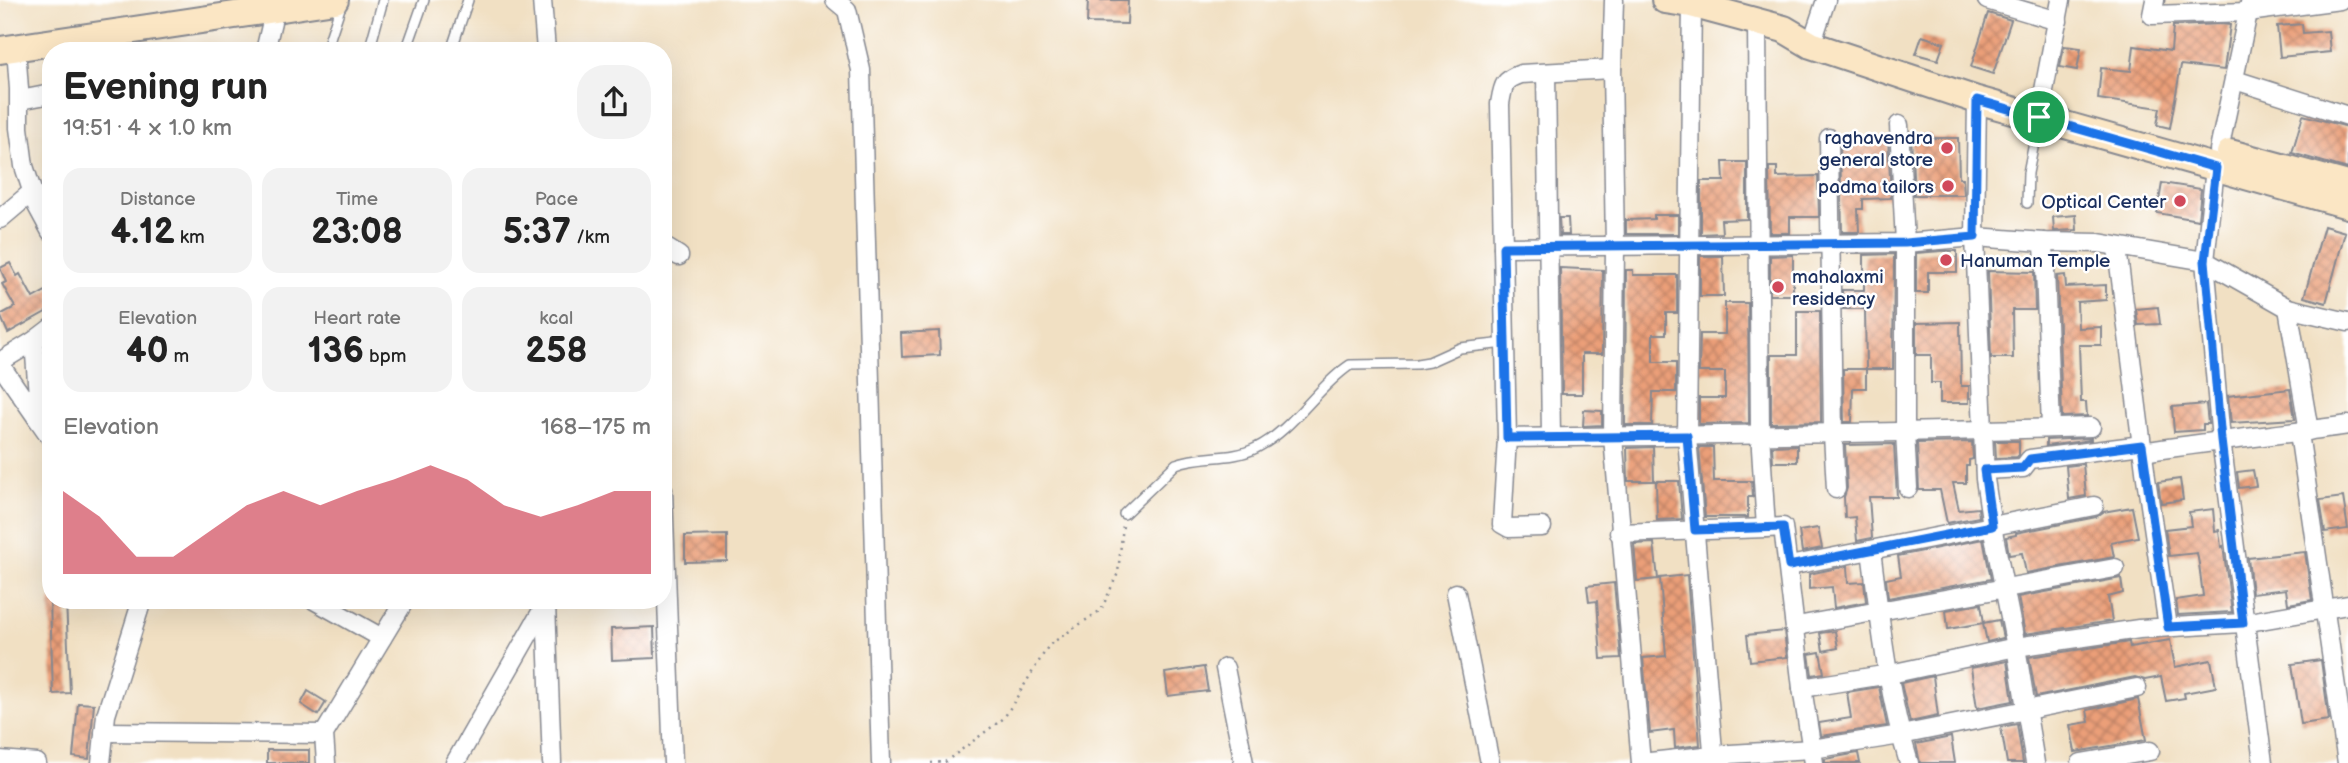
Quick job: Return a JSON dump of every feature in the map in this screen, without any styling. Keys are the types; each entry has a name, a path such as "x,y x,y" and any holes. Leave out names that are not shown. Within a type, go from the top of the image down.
{"street":[{"path":"50,42 263,7 335,0"},
{"path":"542,0 545,42"},
{"path":"835,0 847,10 861,70 881,763"},
{"path":"1614,0 1613,437 1619,533 1641,763 1813,756 1900,735 2137,688"},
{"path":"1665,0 1692,2 2040,109 2218,159 2348,205"},
{"path":"1814,38 1826,0"},
{"path":"1987,0 2058,21"},
{"path":"2040,109 2061,0"},
{"path":"2155,0 2152,15 2340,0"},
{"path":"1692,2 1687,436 1714,759"},
{"path":"2249,6 2218,159 2205,261 2221,440 2263,763"},
{"path":"263,7 265,42"},
{"path":"1758,22 1760,433 1766,528"},
{"path":"1814,38 1977,100 2040,109"},
{"path":"42,43 8,49 20,100 22,153 32,192 42,213"},
{"path":"1542,527 1509,528 1503,524 1507,438 1500,104 1503,88 1509,78 1521,74 1612,69"},
{"path":"1546,73 1551,437"},
{"path":"2235,80 2348,116"},
{"path":"20,100 42,96"},
{"path":"1977,100 1975,237 1984,470 2035,763"},
{"path":"1899,125 1905,243 1905,432 1908,488"},
{"path":"1829,138 1836,489"},
{"path":"2218,159 2348,185"},
{"path":"0,219 32,192"},
{"path":"1503,247 1905,243 1975,237 2099,243 2205,261 2288,308 2348,322"},
{"path":"2044,242 2052,428"},
{"path":"2117,248 2168,627"},
{"path":"2288,308 2347,763"},
{"path":"42,335 6,358 1,366 42,425"},
{"path":"34,341 39,410 37,418"},
{"path":"1984,470 2023,468 2030,459 2304,432 2348,425"},
{"path":"1507,438 1760,433 1833,435 2091,427"},
{"path":"1789,566 2094,506"},
{"path":"1619,533 1783,527 1813,756"},
{"path":"1871,550 1900,735 1909,763"},
{"path":"1797,626 2115,568"},
{"path":"1456,593 1490,763"},
{"path":"1802,688 1890,674 2016,647 2139,629 2243,623 2348,605"},
{"path":"101,763 106,715 139,609"},
{"path":"330,609 382,638"},
{"path":"326,763 324,734 400,609"},
{"path":"455,763 543,609"},
{"path":"547,609 552,763"},
{"path":"667,609 673,763"},
{"path":"1225,668 1244,763"},
{"path":"104,732 324,734"},
{"path":"2081,763 2150,751"},
{"path":"0,760 37,763"}],"lane":[{"path":"329,42 342,0"},
{"path":"371,42 383,0"},
{"path":"409,42 424,0"},
{"path":"454,42 468,0"},
{"path":"2027,203 2028,173 2040,109"},
{"path":"1125,514 1176,464 1185,460 1242,454 1274,437 1350,365 1418,364 1461,348 1505,343"}],"path":[{"path":"931,763 945,762 1004,718 1048,645 1101,610 1118,573 1125,514"}],"building":[{"path":"1088,0 1128,0 1127,24 1087,23"},
{"path":"1988,13 2011,20 1993,74 1971,67"},
{"path":"2302,24 2303,33 2328,31 2330,52 2280,57 2277,26"},
{"path":"2230,25 2224,70 2181,65 2170,128 2157,125 2160,108 2098,99 2101,68 2131,71 2134,46 2171,51 2173,26"},
{"path":"1922,36 1944,43 1938,60 1916,54"},
{"path":"2064,46 2081,48 2077,70 2060,67"},
{"path":"2303,115 2348,127 2348,169 2292,153"},
{"path":"1931,134 1931,138 1958,138 1959,178 1963,178 1964,195 1914,195 1911,135"},
{"path":"1866,137 1888,137 1891,198 1863,199 1863,209 1858,209 1859,232 1842,232 1840,140 1866,140"},
{"path":"1723,162 1747,162 1747,219 1721,220 1722,233 1701,234 1701,181 1724,181"},
{"path":"1769,167 1777,167 1777,177 1818,176 1819,217 1790,217 1790,233 1770,233"},
{"name":"Optical Center","path":"2162,183 2201,189 2198,220 2157,213"},
{"path":"1654,215 1678,215 1678,234 1626,234 1626,220 1654,219"},
{"path":"2076,215 2077,230 2054,231 2053,217"},
{"path":"1559,218 1568,218 1569,235 1560,235"},
{"path":"2324,226 2345,232 2326,303 2304,297"},
{"path":"1957,251 1957,272 1928,272 1928,293 1916,293 1916,253"},
{"path":"1894,254 1893,369 1866,369 1865,309 1843,309 1842,290 1864,290 1864,255"},
{"path":"1793,255 1793,295 1770,295 1770,256"},
{"path":"1700,256 1723,256 1724,296 1700,296"},
{"path":"10,263 17,276 20,274 33,298 42,293 42,314 8,333 0,315 15,307 2,284 6,282 0,268"},
{"path":"1560,268 1603,270 1602,354 1582,354 1582,394 1562,394"},
{"path":"1626,270 1633,270 1633,275 1677,275 1677,313 1666,313 1666,334 1653,334 1653,362 1676,362 1676,392 1653,392 1652,425 1625,425"},
{"path":"1988,271 2034,272 2035,310 2012,310 2013,358 1991,358"},
{"path":"2065,275 2066,287 2106,285 2106,300 2077,302 2078,328 2101,327 2101,345 2079,345 2081,402 2086,402 2087,416 2062,417 2057,276"},
{"path":"1725,303 1748,303 1749,423 1699,424 1699,398 1725,398 1725,372 1699,372 1700,334 1725,334"},
{"path":"2158,307 2160,324 2138,325 2136,309"},
{"path":"1797,311 1820,311 1821,422 1771,423 1771,355 1797,355"},
{"path":"1960,322 1961,386 1969,386 1969,403 1940,403 1940,383 1931,383 1931,355 1916,355 1916,323"},
{"path":"939,331 940,355 902,357 901,333"},
{"path":"1843,369 1866,369 1866,388 1853,388 1852,422 1844,422"},
{"path":"2290,389 2295,419 2231,423 2228,396"},
{"path":"2206,404 2208,424 2203,424 2203,430 2174,432 2172,407"},
{"path":"1584,410 1602,411 1602,425 1583,426"},
{"path":"2046,440 2091,440 2046,446"},
{"path":"1995,441 2019,441 2019,455 1996,458"},
{"path":"1972,442 1973,459 1969,460 1969,466 1966,466 1966,483 1953,483 1959,510 1978,508 1979,517 1947,523 1940,490 1919,490 1917,443"},
{"path":"1894,444 1897,497 1869,497 1872,538 1857,541 1855,517 1845,518 1845,445"},
{"path":"1797,445 1797,462 1773,462 1772,446"},
{"path":"1653,447 1654,481 1628,481 1627,448"},
{"path":"1699,447 1713,447 1714,481 1752,481 1753,497 1748,497 1748,517 1705,517"},
{"path":"2083,464 2086,496 2069,499 2066,466"},
{"path":"2253,470 2256,486 2239,488 2237,472"},
{"path":"2180,479 2183,500 2161,503 2158,482"},
{"path":"1656,481 1679,481 1682,519 1657,520"},
{"path":"2343,497 2348,529 2325,532 2320,500"},
{"path":"2132,507 2138,537 2111,542 2114,557 2026,573 2022,553 2009,555 2006,537 2016,533"},
{"path":"2213,509 2215,531 2219,530 2221,547 2223,546 2232,612 2178,615 2176,600 2203,596 2199,564 2197,553 2169,556 2165,529 2191,526 2189,512"},
{"path":"1818,528 1822,548 1802,552 1799,531"},
{"path":"727,535 727,561 685,562 685,536"},
{"path":"1983,539 1991,579 1888,598 1886,579 1901,576 1898,556"},
{"path":"1654,543 1658,579 1637,581 1634,544"},
{"path":"2305,552 2312,600 2288,604 2286,589 2252,593 2248,558"},
{"path":"1847,566 1848,583 1864,582 1866,602 1834,608 1832,587 1809,589 1809,574"},
{"path":"1687,575 1700,745 1675,748 1674,730 1650,733 1643,658 1666,656 1660,578"},
{"path":"2121,578 2123,593 2108,597 2112,621 2025,634 2018,597"},
{"path":"1614,583 1621,658 1601,659 1597,601 1589,602 1587,586"},
{"path":"1981,604 1984,623 1948,629 1946,610"},
{"path":"50,609 66,609 70,693 53,694"},
{"path":"1999,620 2003,638 1987,642 1983,623"},
{"path":"654,627 655,658 612,660 611,629"},
{"path":"1784,631 1787,657 1750,661 1747,635"},
{"path":"1835,631 1838,648 1823,651 1820,633"},
{"path":"2170,640 2175,667 2211,660 2216,687 2184,693 2185,698 2166,701 2161,677 2145,680 2135,677 2036,697 2029,657 2129,642 2130,647"},
{"path":"1820,652 1824,673 1812,675 1809,654"},
{"path":"2321,660 2329,720 2301,724 2292,664"},
{"path":"2007,661 2013,701 1977,708 1971,668"},
{"path":"1204,667 1208,691 1168,696 1165,673"},
{"path":"1933,676 1938,716 1910,722 1901,683"},
{"path":"1879,687 1887,726 1821,736 1819,723 1851,718 1847,692"},
{"path":"308,691 326,702 318,715 301,704"},
{"path":"2138,699 2146,740 2075,752 2070,725 2089,722 2087,710"},
{"path":"78,703 94,704 89,759 73,757"},
{"path":"2017,724 2023,763 2007,763 2001,727"},
{"path":"1951,737 1955,763 1920,763 1916,744"},
{"path":"267,750 309,750 309,763 267,763"},
{"path":"1858,753 1860,763 1825,763 1825,759"}],"place":[{"name":"raghavendra general store","path":"1947,148"},
{"name":"padma tailors","path":"1948,186"},
{"name":"Optical Center","path":"2180,201"},
{"name":"Hanuman Temple","path":"1946,260"},
{"name":"mahalaxmi residency","path":"1778,287"}],"route":[{"path":"1977,100 2039,117 2216,168 2205,261 2221,440 2243,623 2168,627 2142,445 2030,459 2023,468 1984,470 1992,526 1789,566 1783,527 1695,530 1687,436 1507,438 1503,247 1905,243 1975,237 1977,100"}]}
